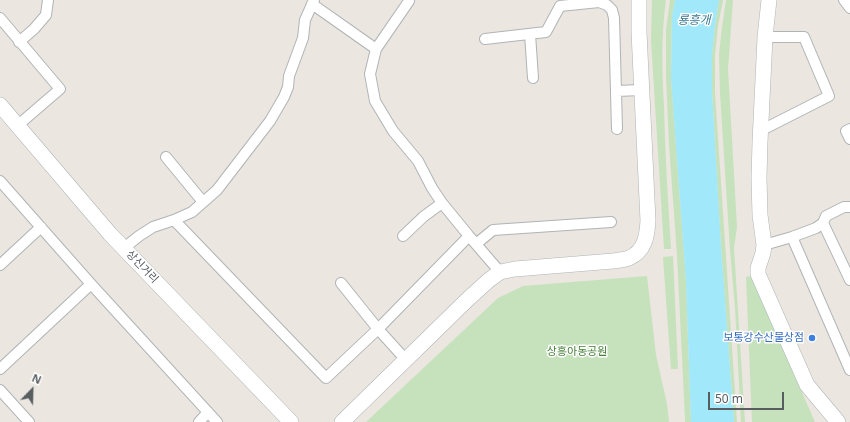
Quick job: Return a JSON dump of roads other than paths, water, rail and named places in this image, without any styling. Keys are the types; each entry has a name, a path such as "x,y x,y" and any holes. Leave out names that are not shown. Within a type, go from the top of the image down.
{"street":[{"path":"20,42 46,15 48,0"},
{"path":"342,422 468,299 500,272 515,269 613,261 628,258 641,250 647,234 648,221 639,32 639,0"},
{"path":"769,0 765,37 759,178 760,215 764,245 758,268 758,274 807,385 838,422"},
{"path":"844,0 850,8"},
{"path":"409,1 376,49 370,74 375,101 393,131 418,161 432,188 442,203 500,272"},
{"path":"124,248 139,236 153,228 192,212 217,190 270,122 288,87 289,76 303,38 305,20 313,2 376,49"},
{"path":"485,39 546,32 560,6 599,2 607,5 612,10 614,18 617,129"},
{"path":"0,18 60,89 17,126"},
{"path":"530,34 533,78"},
{"path":"760,131 829,96 804,36 765,37"},
{"path":"616,91 642,90"},
{"name":"상신거리","path":"0,105 110,234 290,422"},
{"path":"850,129 846,131 850,139"},
{"path":"166,157 203,202"},
{"path":"0,181 91,284 217,422"},
{"path":"403,236 423,217 442,203"},
{"path":"764,245 816,228 823,223 826,216 850,207"},
{"path":"174,220 326,378 378,329 469,236"},
{"path":"476,244 493,230 611,222"},
{"path":"823,223 850,280"},
{"path":"0,264 42,227"},
{"path":"792,237 850,370"},
{"path":"341,283 378,329 406,360"},
{"path":"0,369 91,284"},
{"path":"0,390 27,421"},
{"path":"198,422 208,412"}],"water":[{"name":"룡흥개","path":"675,0 719,0 712,54 712,92 721,247 734,422 691,422 686,282 671,78 672,16"}],"place":[{"name":"보통강수산물상점","path":"812,338"}],"park label":[{"name":"상흥아동공원","path":"577,352"}]}
